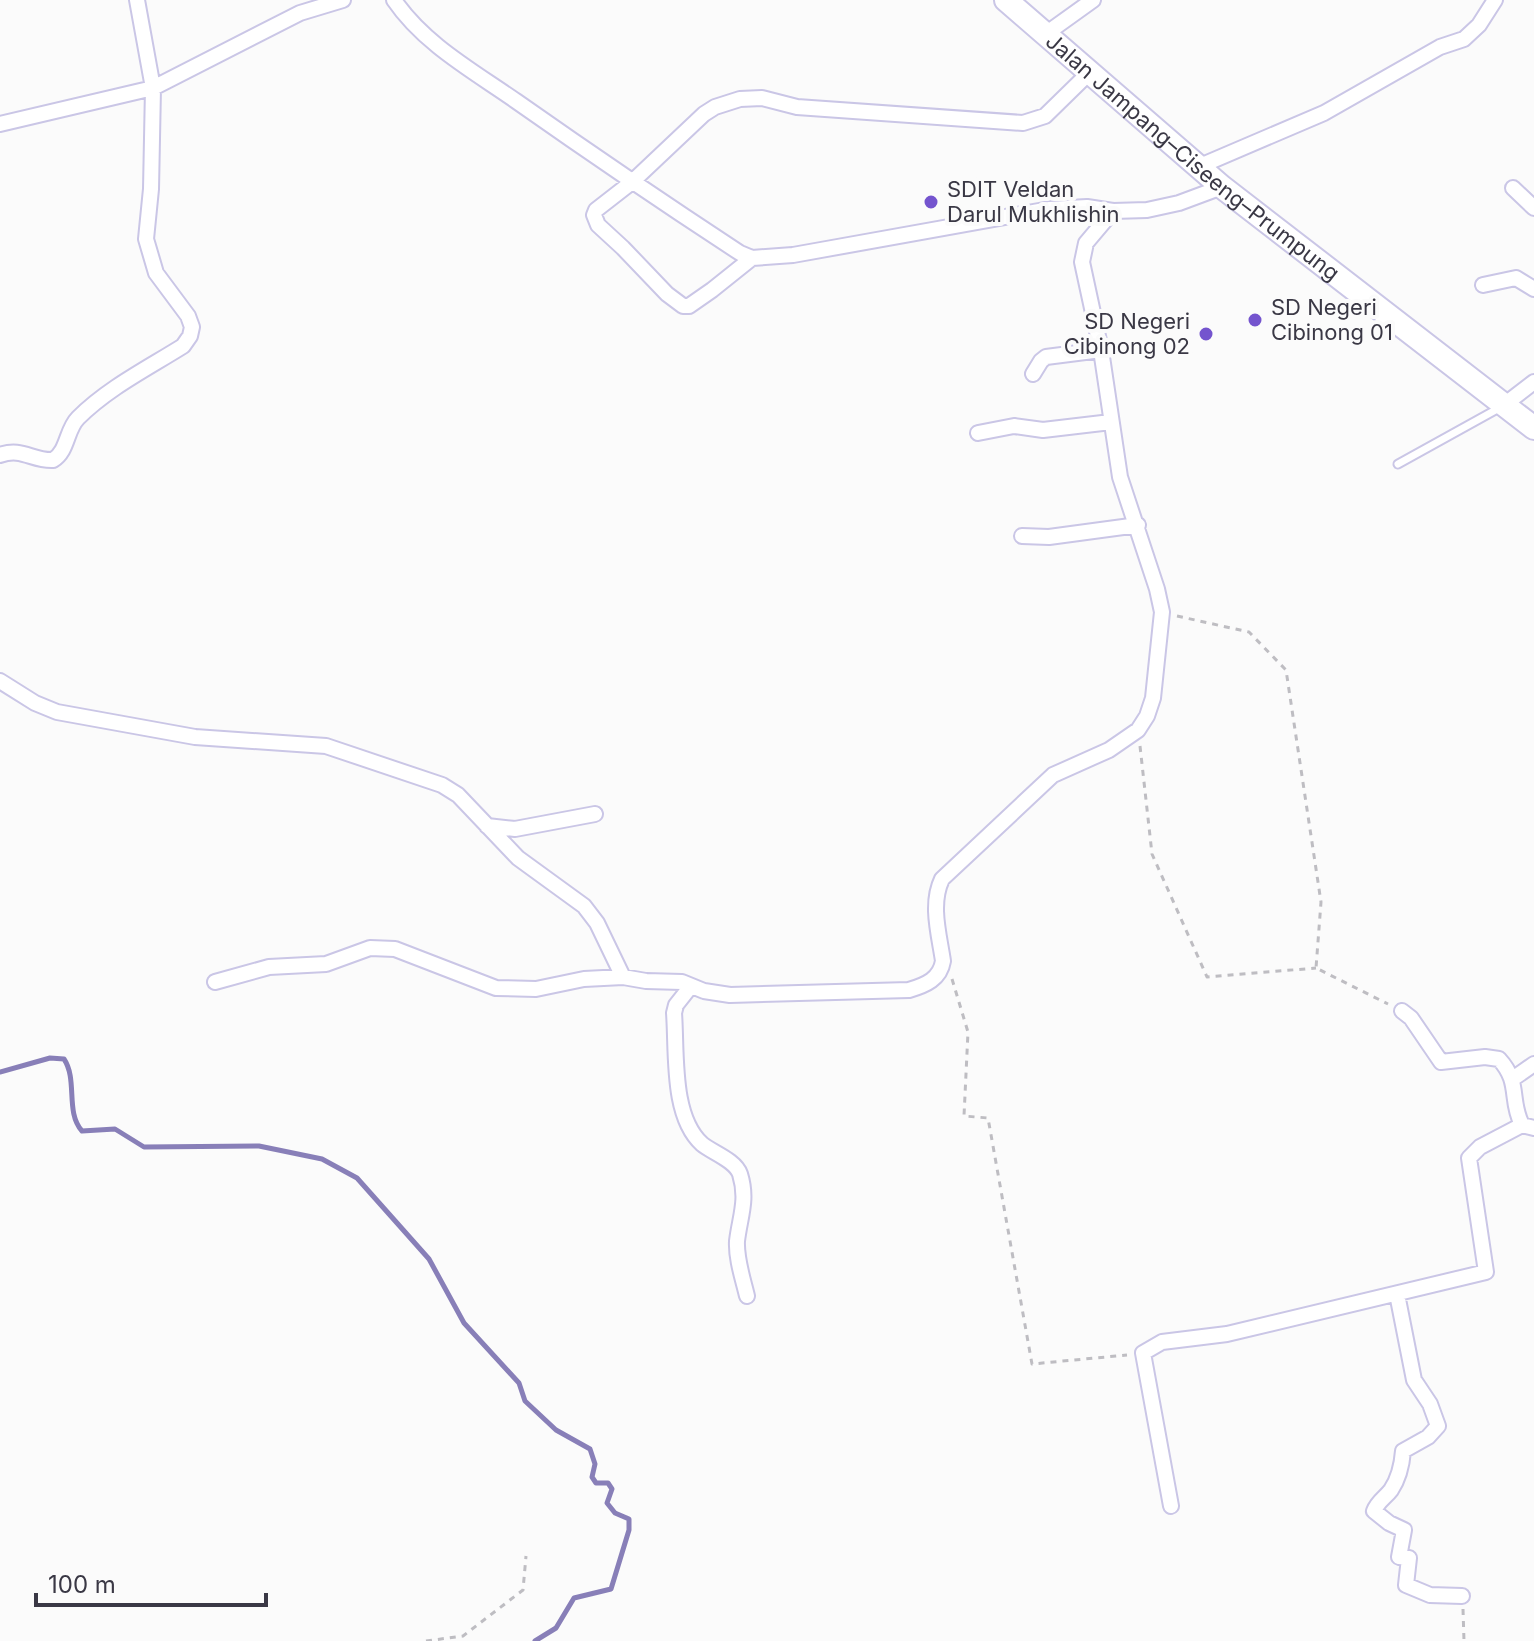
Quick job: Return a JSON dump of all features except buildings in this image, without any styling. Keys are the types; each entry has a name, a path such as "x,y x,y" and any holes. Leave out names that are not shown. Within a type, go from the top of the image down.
{"main road":[{"name":"Jalan Jampang–Ciseeng–Prumpung","path":"1006,0 1222,187 1534,428"}],"street":[{"path":"0,455 18,451 47,461 59,457 76,420 105,395 183,346 190,336 192,327 188,316 156,273 146,239 151,189 153,88 137,0"},
{"path":"0,124 153,88 300,13 343,0"},
{"path":"394,0 428,38 632,182 752,258 808,253 1050,209 1147,210 1179,203 1222,187"},
{"path":"1047,33 1093,0"},
{"path":"1200,166 1324,113 1440,47 1464,39 1479,25 1495,0"},
{"path":"752,258 689,306 675,302 595,220 596,210 632,182 704,114 740,99 762,98 797,107 1023,123 1045,116 1091,71"},
{"path":"1513,188 1534,208"},
{"path":"215,982 269,967 326,964 378,947 395,949 496,988 536,989 584,979 623,977 682,982 712,993 730,995 909,990 934,979 943,961 935,903 942,879 1053,775 1109,750 1138,730 1153,698 1162,612 1138,525 1120,477 1101,350 1085,278 1083,253 1093,232 1113,211"},
{"path":"1483,285 1516,278 1534,289"},
{"path":"1033,374 1046,357 1101,350"},
{"path":"1504,405 1534,382"},
{"path":"978,433 1014,426 1043,430 1111,422"},
{"path":"1022,536 1049,537 1138,525"},
{"path":"0,681 45,709 112,720 162,733 232,741 326,746 419,775 450,789 518,858 591,913 623,977"},
{"path":"487,826 515,829 595,814"},
{"path":"691,986 676,1005 674,1013 681,1105 690,1130 702,1144 738,1169 745,1193 737,1244 747,1296"},
{"path":"1171,1506 1143,1353 1162,1342 1227,1334 1486,1272 1469,1158 1480,1147 1528,1127 1516,1113 1514,1078 1499,1059 1485,1057 1441,1062 1411,1018 1402,1011"},
{"path":"1514,1078 1534,1064"},
{"path":"1397,1294 1414,1380 1430,1404 1438,1426 1428,1437 1403,1451 1402,1467 1390,1491 1377,1502 1374,1511 1404,1530 1399,1557 1409,1558 1406,1585 1430,1595 1462,1596"}],"lane":[{"path":"1398,464 1504,405"}],"path":[{"path":"1162,612 1249,632 1286,670 1321,902 1316,968"},
{"path":"1138,730 1152,854 1207,977 1316,968 1402,1011"},
{"path":"941,970 953,980 968,1032 964,1116 988,1118 1032,1364 1143,1353"},
{"path":"426,1641 463,1636 523,1590 526,1556"},
{"path":"1462,1596 1464,1641"}],"waterway":[{"path":"0,1072 50,1058 64,1059 70,1076 74,1115 82,1131 115,1129 144,1147 259,1146 322,1159 357,1178 429,1259 464,1323 519,1383 525,1401 556,1430 590,1449 595,1464 592,1477 596,1483 608,1483 612,1489 607,1503 615,1513 629,1519 629,1530 611,1589 574,1598 556,1628 535,1641"}],"place":[{"name":"SDIT Veldan Darul Mukhlishin","path":"931,202"},
{"name":"SD Negeri Cibinong 01","path":"1255,320"},
{"name":"SD Negeri Cibinong 02","path":"1206,334"}]}
